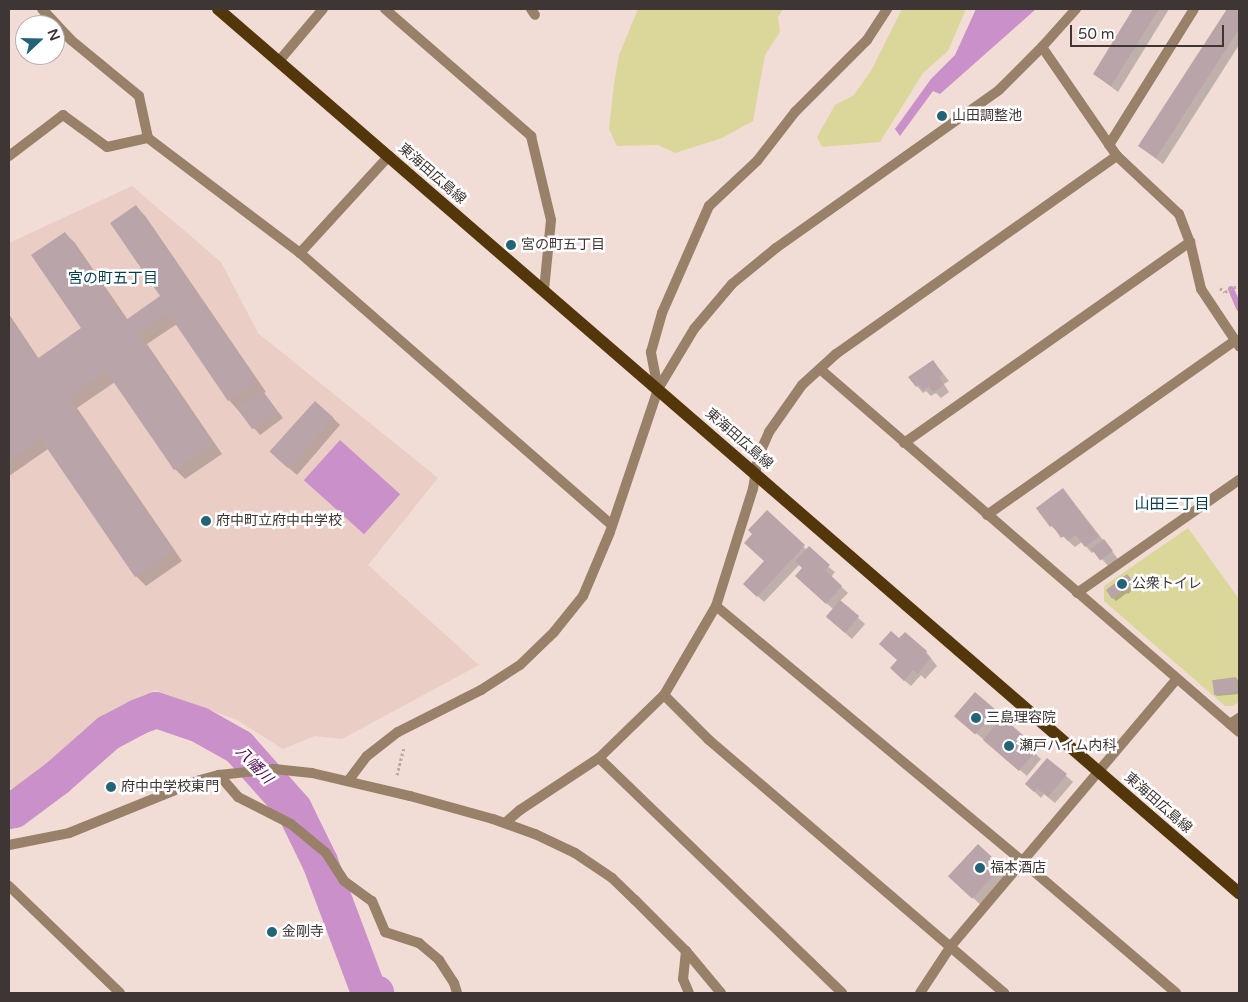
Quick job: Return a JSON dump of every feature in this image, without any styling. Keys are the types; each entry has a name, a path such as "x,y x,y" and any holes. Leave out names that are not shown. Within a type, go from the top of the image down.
{"main road":[{"name":"東海田広島線","path":"218,9 1239,892"}],"street":[{"path":"42,9 71,40 139,96 148,138 300,253 612,525"},
{"path":"279,62 323,9"},
{"path":"385,9 531,136 551,220 544,290"},
{"path":"658,390 651,352 662,313 709,206 757,161 795,112 867,40 887,9"},
{"path":"348,781 367,756 398,732 481,690 520,665 554,632 583,596 612,525 658,390 694,329 732,284 776,248 999,90 1042,47 1076,9"},
{"path":"1109,145 1194,9"},
{"path":"988,515 1237,343 1201,288 1190,242 1179,214 1117,156 1042,47"},
{"path":"9,156 63,115 107,147 148,138"},
{"path":"300,253 389,156"},
{"path":"505,822 599,758 664,695 716,606 756,474 758,458 769,432 802,385 836,354 1117,156"},
{"path":"904,443 1190,242"},
{"path":"820,369 1239,732"},
{"path":"1077,592 1239,480"},
{"path":"716,606 1024,863 1176,993"},
{"path":"920,993 951,946 1024,863 1099,771 1178,679"},
{"path":"664,695 709,740 1004,993"},
{"path":"1230,724 1239,718"},
{"path":"599,758 842,993"},
{"path":"9,845 69,833 200,780 219,775 274,770 312,772 505,822 555,843 612,878 686,951 721,993"},
{"path":"219,775 238,798 291,824 326,853 344,881 372,901 385,932 419,943 439,960 454,983 457,993"},
{"path":"9,886 120,993"},
{"path":"686,951 683,979 690,993"}],"path":[{"path":"1225,292 1239,285"}],"shaded area":[{"path":"638,9 783,9 778,17 780,32 765,55 753,121 722,138 675,153 658,145 617,146 609,129 614,84 619,55"},
{"path":"902,9 966,9 948,51 923,73 880,142 822,147 817,137 835,105 854,95 871,71"},
{"path":"976,9 1036,9 940,94 933,91 900,136 895,129 931,79 955,55"},
{"name":"府中町立府中中学校","path":"132,186 221,262 258,333 438,478 368,565 479,665 342,739 315,736 283,749 237,720 155,690 84,733 17,790 9,787 9,243"},
{"path":"340,440 400,494 364,534 304,480"},
{"path":"1188,528 1239,599 1239,702 1233,706 1225,706 1104,601 1104,586"}],"building":[{"path":"1133,9 1159,9 1111,86 1093,74"},
{"path":"1227,9 1239,9 1239,29 1156,158 1138,146"},
{"path":"136,205 257,381 228,401 168,313 138,334 213,444 174,470 106,371 68,398 173,551 135,577 40,438 9,460 9,317 37,359 81,328 31,255 65,232 126,320 160,296 110,223"},
{"path":"933,360 943,374 939,377 944,385 933,392 929,386 923,390 919,385 916,387 908,377"},
{"path":"262,390 277,411 252,429 237,408"},
{"path":"315,401 334,418 288,468 269,452"},
{"path":"1063,488 1099,537 1085,547 1076,535 1068,541 1064,536 1061,538 1036,508"},
{"path":"767,510 805,545 757,597 743,584 764,561 744,543 752,534 748,530"},
{"path":"1104,539 1113,551 1100,561 1091,549"},
{"path":"809,546 830,565 825,570 842,586 826,604 795,576 802,568 795,561"},
{"name":"公衆トイレ","path":"1127,574 1134,582 1125,593 1123,590 1112,599 1106,590"},
{"path":"840,600 859,616 845,633 826,617"},
{"path":"891,631 899,638 905,632 927,651 926,653 931,658 918,674 913,670 904,681 890,668 897,660 879,644"},
{"path":"1236,677 1238,692 1214,695 1212,680"},
{"path":"975,692 996,710 975,735 954,716"},
{"name":"瀬戸ハイム内科","path":"1002,717 1024,736 1021,739 1035,752 1019,771 983,740"},
{"path":"1047,758 1067,774 1048,797 1037,788 1034,792 1025,784"},
{"path":"978,844 1002,867 972,899 948,876"}],"waterway":[{"path":"1231,289 1239,308"},
{"name":"八幡川","path":"9,811 14,810 57,778 108,733 138,717 156,710 200,725 239,747 294,809 320,862 368,990 376,993"}],"place":[{"name":"山田調整池","path":"942,116"},
{"name":"宮の町五丁目","path":"511,245"},
{"name":"府中町立府中中学校","path":"206,521"},
{"name":"公衆トイレ","path":"1122,584"},
{"name":"三島理容院","path":"976,718"},
{"name":"瀬戸ハイム内科","path":"1009,746"},
{"name":"府中中学校東門","path":"111,787"},
{"name":"福本酒店","path":"980,868"},
{"name":"金剛寺","path":"272,932"}],"district":[{"name":"宮の町五丁目","path":"113,279"},
{"name":"山田三丁目","path":"1172,505"}]}
